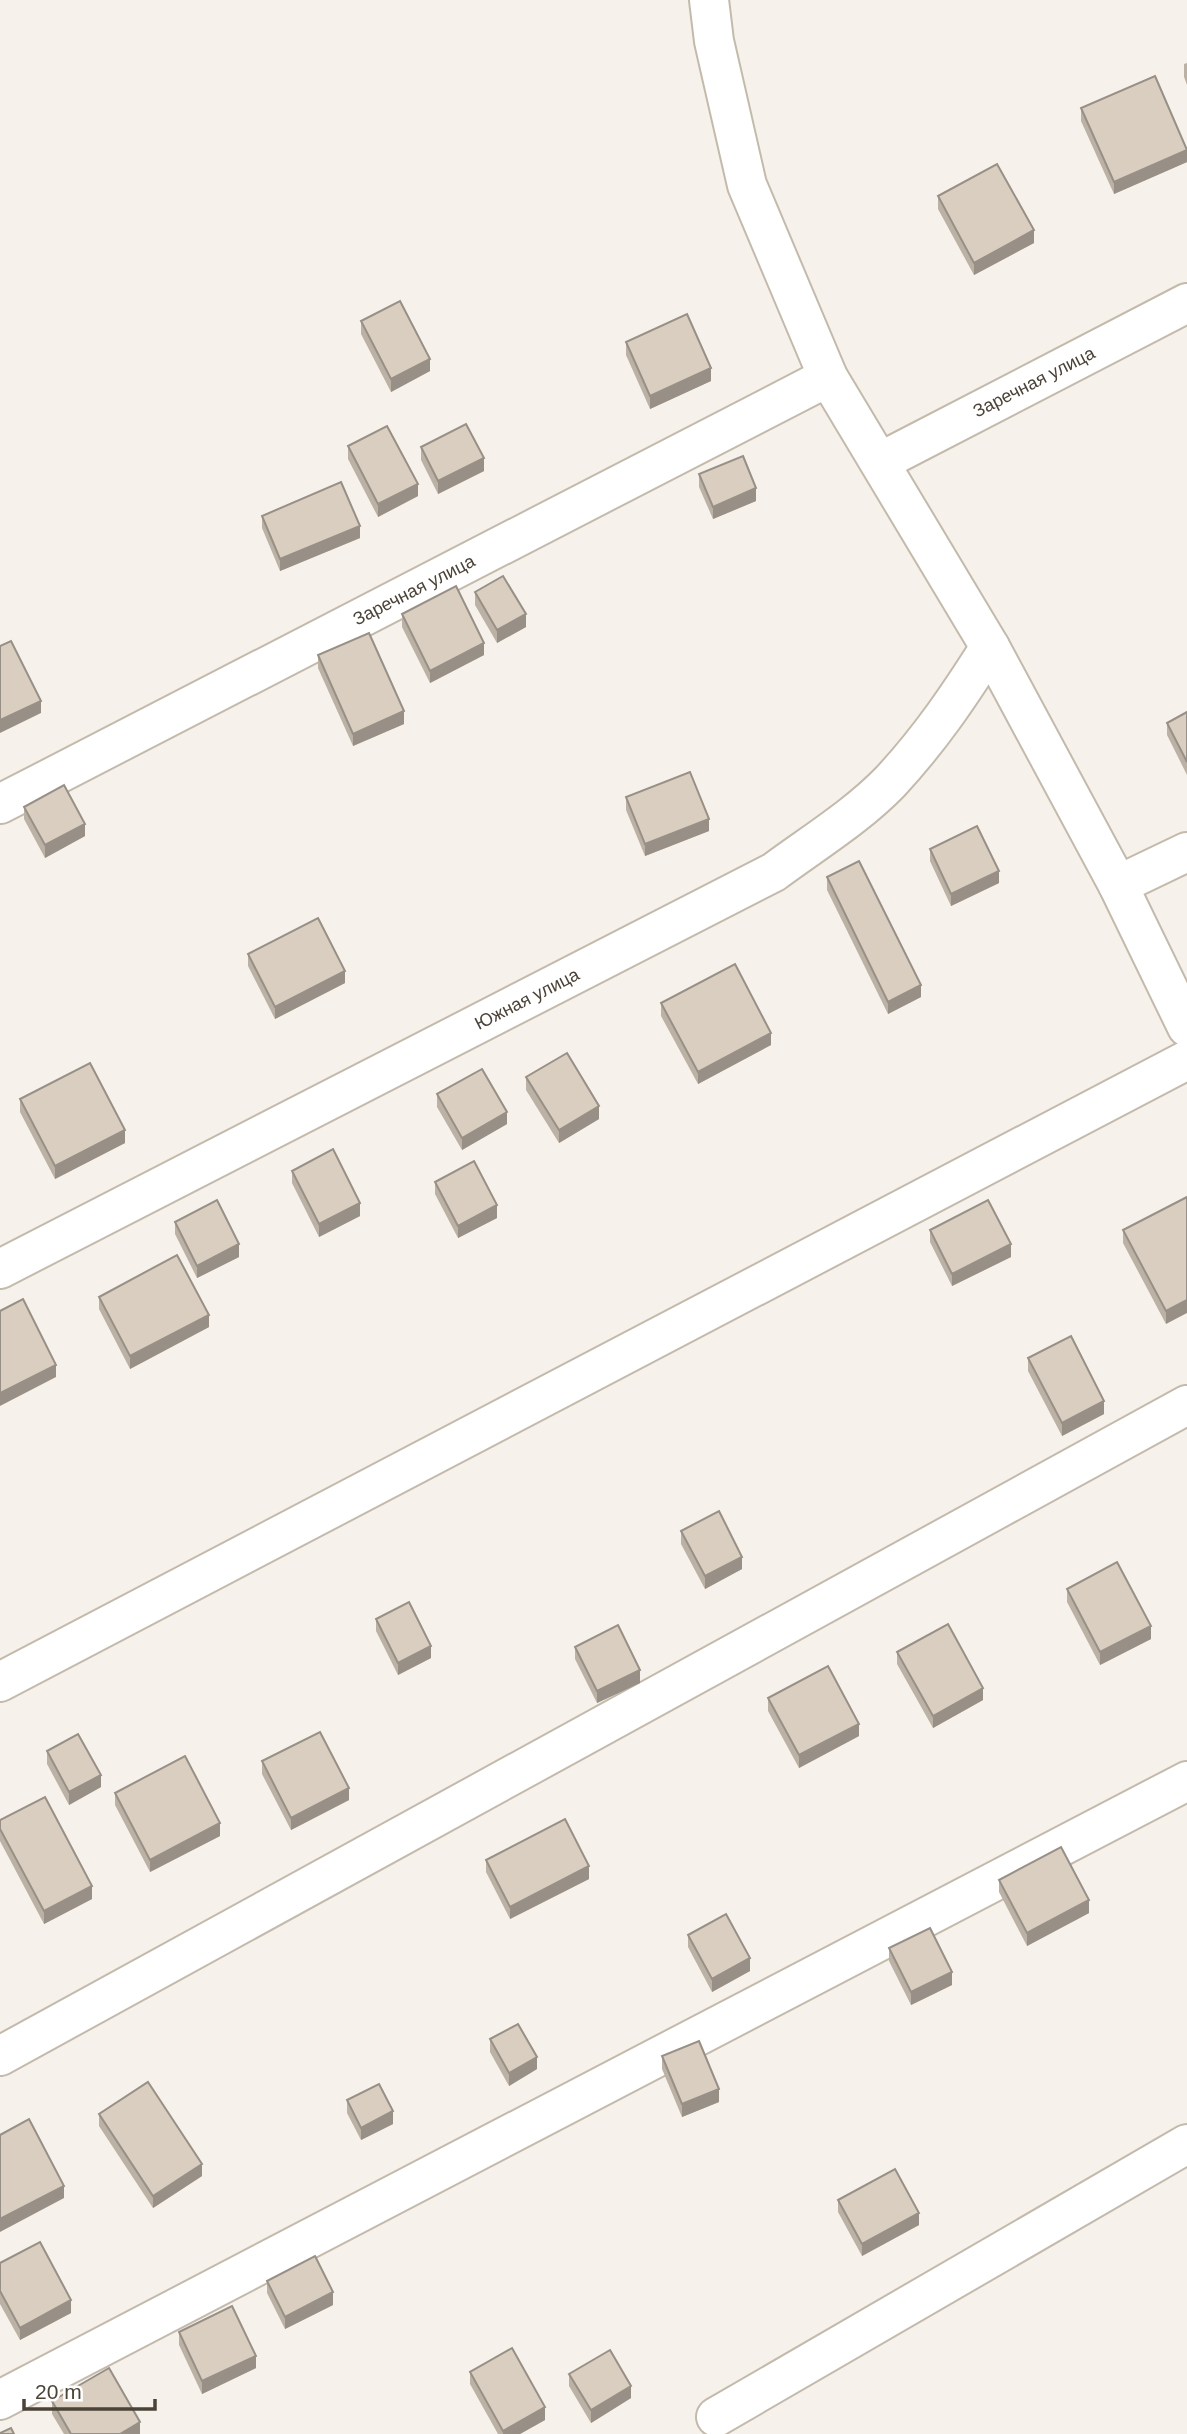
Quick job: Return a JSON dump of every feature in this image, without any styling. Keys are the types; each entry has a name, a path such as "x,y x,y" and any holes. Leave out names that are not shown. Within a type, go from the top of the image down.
{"street":[{"path":"709,0 714,41 747,185 828,377 990,647 1118,885 1187,1027"},
{"name":"Заречная улица","path":"880,462 1187,303"},
{"name":"Заречная улица","path":"0,804 828,377"},
{"name":"Южная улица","path":"0,1269 774,872 855,813 889,783 944,719 990,647"},
{"path":"1118,885 1187,852"},
{"path":"0,1682 1187,1060"},
{"path":"0,2056 1187,1405"},
{"path":"0,2400 1187,1781"},
{"path":"716,2417 1187,2144"}],"building":[{"path":"1155,76 1187,150 1114,182 1081,108"},
{"path":"997,164 1034,230 974,263 938,196"},
{"path":"400,301 430,359 391,379 361,321"},
{"path":"687,314 711,368 650,396 626,342"},
{"path":"466,424 484,458 438,481 421,447"},
{"path":"387,426 418,484 378,504 348,446"},
{"path":"743,456 756,488 713,507 699,474"},
{"path":"341,482 360,526 280,559 262,516"},
{"path":"503,576 526,614 497,630 475,592"},
{"path":"456,586 484,643 430,671 402,614"},
{"path":"369,633 404,711 353,734 318,655"},
{"path":"11,641 41,701 0,720 0,646"},
{"path":"1187,712 1187,762 1167,723"},
{"path":"690,772 709,819 645,844 626,797"},
{"path":"64,785 85,824 45,845 24,807"},
{"path":"977,826 999,871 951,894 930,849"},
{"path":"859,861 921,985 888,1002 827,877"},
{"path":"318,918 345,971 275,1007 248,954"},
{"path":"735,964 771,1033 698,1072 661,1003"},
{"path":"567,1053 599,1106 559,1130 526,1077"},
{"path":"90,1063 125,1130 55,1166 20,1099"},
{"path":"482,1069 507,1112 462,1138 437,1094"},
{"path":"333,1149 360,1203 319,1224 292,1171"},
{"path":"474,1161 497,1205 458,1226 435,1182"},
{"path":"1187,1197 1187,1300 1166,1311 1123,1230"},
{"path":"217,1200 239,1244 197,1266 175,1222"},
{"path":"988,1200 1011,1244 952,1274 930,1230"},
{"path":"177,1255 209,1315 130,1356 99,1297"},
{"path":"23,1299 56,1365 0,1393 0,1311"},
{"path":"1071,1336 1104,1401 1062,1423 1028,1358"},
{"path":"719,1511 742,1557 705,1576 681,1531"},
{"path":"1117,1562 1151,1626 1100,1652 1067,1589"},
{"path":"409,1602 431,1646 398,1663 376,1619"},
{"path":"948,1624 983,1688 933,1716 897,1652"},
{"path":"618,1625 640,1670 597,1691 575,1647"},
{"path":"828,1666 859,1724 799,1755 768,1698"},
{"path":"320,1732 349,1788 291,1818 262,1761"},
{"path":"78,1734 101,1775 69,1792 47,1751"},
{"path":"185,1756 220,1823 150,1860 115,1793"},
{"path":"45,1797 92,1886 44,1911 0,1829 0,1820"},
{"path":"565,1819 589,1866 510,1907 486,1860"},
{"path":"1061,1847 1089,1900 1027,1933 999,1880"},
{"path":"726,1914 750,1958 712,1979 688,1935"},
{"path":"930,1928 952,1972 911,1992 889,1948"},
{"path":"518,2024 537,2057 509,2073 490,2039"},
{"path":"699,2041 719,2089 682,2104 662,2056"},
{"path":"148,2082 202,2164 153,2196 99,2114"},
{"path":"379,2084 393,2111 361,2128 347,2100"},
{"path":"29,2119 64,2186 0,2219 0,2135"},
{"path":"895,2169 919,2213 862,2244 838,2200"},
{"path":"40,2242 71,2300 20,2328 0,2291 0,2263"},
{"path":"315,2256 333,2292 285,2317 267,2281"},
{"path":"232,2306 256,2356 202,2381 179,2332"},
{"path":"512,2348 545,2407 503,2431 470,2372"},
{"path":"610,2350 631,2386 591,2410 569,2374"},
{"path":"109,2368 140,2422 120,2434 71,2434 52,2401"},
{"path":"11,2428 14,2434 0,2434 0,2433"}]}
